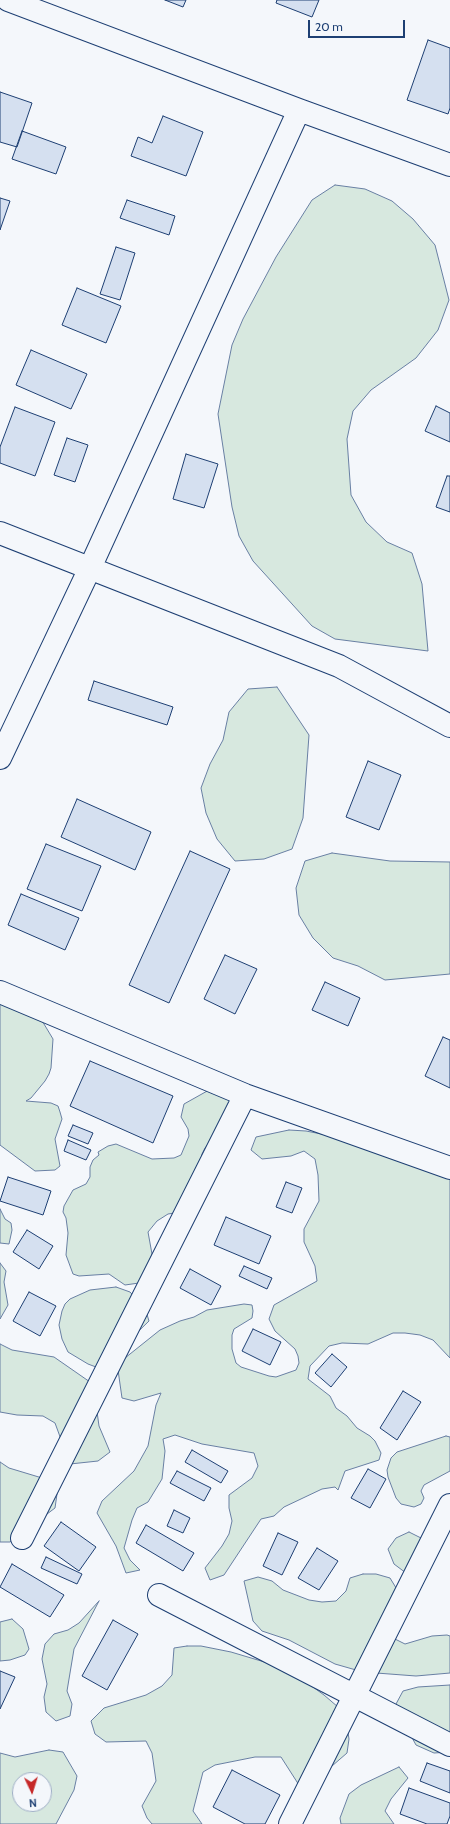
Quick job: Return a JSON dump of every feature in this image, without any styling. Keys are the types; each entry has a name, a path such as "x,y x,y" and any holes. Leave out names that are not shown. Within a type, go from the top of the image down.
{"street":[{"path":"8,0 299,110 450,165"},
{"path":"0,758 90,568 299,110"},
{"path":"0,533 340,666 447,718"},
{"path":"0,992 245,1095 450,1168"},
{"path":"22,1538 245,1095"},
{"path":"290,1824 450,1505"},
{"path":"159,1595 450,1745"}],"shaded area":[{"path":"335,185 365,189 392,201 413,219 435,245 449,300 438,330 416,358 371,390 353,411 347,439 351,495 366,522 387,542 412,553 422,584 428,651 335,639 312,626 253,561 239,536 232,507 218,414 232,345 243,319 276,257 312,200"},
{"path":"277,687 309,735 303,818 292,849 264,859 235,861 217,839 206,813 201,788 210,764 223,740 229,712 248,689"},
{"path":"332,853 390,861 450,862 450,974 385,980 358,966 333,958 313,938 299,915 296,888 305,861"},
{"path":"0,1003 41,1019 53,1039 51,1068 49,1074 31,1098 26,1101 51,1103 58,1106 62,1119 55,1139 60,1166 55,1170 35,1171 0,1145"},
{"path":"209,1090 231,1095 238,1109 205,1148 202,1154 194,1210 168,1214 157,1221 148,1232 152,1254 143,1279 139,1283 125,1285 109,1274 79,1276 73,1274 66,1255 68,1233 66,1218 63,1212 64,1206 73,1190 86,1184 90,1177 90,1167 93,1160 99,1155 98,1152 108,1146 116,1144 152,1159 174,1158 181,1155 189,1136 188,1129 181,1117 184,1104"},
{"path":"289,1130 306,1131 337,1137 450,1175 450,1358 433,1340 420,1335 405,1333 393,1333 368,1344 342,1343 329,1346 310,1366 308,1379 330,1396 336,1408 347,1416 357,1428 375,1441 381,1453 379,1460 345,1471 338,1490 335,1487 322,1489 284,1507 274,1516 261,1519 224,1575 210,1580 205,1568 222,1546 229,1534 232,1521 229,1508 229,1495 252,1478 258,1466 254,1453 202,1444 175,1435 163,1439 165,1451 162,1479 148,1502 137,1508 124,1548 130,1560 140,1570 126,1573 116,1546 97,1513 102,1501 134,1471 148,1446 156,1405 161,1393 134,1401 122,1398 118,1370 125,1358 160,1330 180,1321 194,1317 207,1310 244,1304 252,1305 253,1311 252,1318 234,1329 232,1335 232,1349 236,1363 241,1367 276,1377 296,1370 299,1363 295,1349 275,1331 269,1319 274,1305 317,1281 315,1266 304,1242 304,1229 319,1201 318,1175 315,1159 304,1151 291,1156 262,1159 251,1150 256,1137"},
{"path":"0,1209 5,1219 11,1223 12,1230 9,1244 0,1243"},
{"path":"0,1263 6,1271 4,1282 8,1305 0,1319"},
{"path":"116,1287 130,1292 145,1308 149,1321 107,1362 96,1367 68,1352 62,1339 59,1325 62,1311 65,1304 70,1299 90,1290"},
{"path":"0,1344 12,1350 54,1357 90,1382 95,1397 99,1426 110,1452 98,1461 70,1464 55,1423 43,1416 17,1415 0,1412"},
{"path":"446,1436 450,1437 450,1471 424,1485 421,1491 424,1498 421,1504 414,1507 401,1504 396,1498 388,1477 387,1470 391,1458 397,1452"},
{"path":"0,1462 9,1468 52,1481 57,1494 55,1508 10,1542 0,1542"},
{"path":"409,1532 421,1538 428,1549 406,1573 394,1564 388,1549 396,1538"},
{"path":"363,1574 376,1574 390,1578 398,1591 393,1638 405,1644 432,1636 450,1636 450,1673 416,1676 363,1672 335,1664 289,1640 262,1631 253,1621 244,1581 258,1577 272,1581 283,1590 309,1600 322,1602 336,1601 346,1591 350,1578"},
{"path":"99,1601 74,1649 67,1691 72,1704 70,1716 56,1721 46,1712 44,1697 47,1684 42,1659 45,1644 54,1634 68,1630 79,1623"},
{"path":"12,1619 23,1629 29,1649 25,1655 10,1660 0,1661 0,1622"},
{"path":"201,1646 231,1652 288,1669 324,1695 345,1713 349,1739 347,1753 317,1779 306,1796 281,1757 255,1757 215,1765 203,1772 193,1811 202,1824 152,1824 147,1818 142,1806 156,1781 152,1753 146,1741 106,1742 95,1734 91,1721 104,1708 146,1695 162,1686 172,1675 174,1648"},
{"path":"450,1685 450,1752 434,1753 416,1745 397,1710 396,1704 403,1691 418,1687"},
{"path":"49,1750 63,1752 77,1776 74,1790 56,1824 0,1824 0,1753 15,1757"},
{"path":"399,1767 408,1778 391,1799 385,1811 394,1824 341,1824 340,1818 349,1794 361,1785"}],"building":[{"path":"165,0 186,0 183,7"},
{"path":"277,0 319,0 312,17 276,3"},
{"path":"428,40 450,48 450,108 448,114 407,100"},
{"path":"0,92 32,103 17,147 0,142"},
{"path":"163,116 203,132 186,176 131,156 138,137 152,143"},
{"path":"22,131 66,147 56,174 12,159"},
{"path":"0,198 10,201 0,230"},
{"path":"127,200 175,216 169,235 120,218"},
{"path":"116,247 135,253 120,300 100,294"},
{"path":"77,288 121,306 106,343 62,325"},
{"path":"31,350 87,374 71,409 16,385"},
{"path":"436,406 450,413 450,442 425,431"},
{"path":"15,407 55,422 35,476 0,463 0,447"},
{"path":"67,438 88,445 75,482 54,475"},
{"path":"186,454 218,464 204,508 173,499"},
{"path":"447,476 450,476 450,512 436,507"},
{"path":"94,681 173,707 167,725 88,700"},
{"path":"368,761 401,775 379,830 346,817"},
{"path":"77,799 151,832 135,870 61,837"},
{"path":"46,844 101,866 82,911 27,889"},
{"path":"190,851 230,869 169,1003 129,985"},
{"path":"21,894 79,918 65,950 8,925"},
{"path":"225,955 257,969 235,1014 204,999"},
{"path":"325,982 360,998 348,1026 312,1010"},
{"path":"443,1037 450,1040 450,1088 425,1076"},
{"path":"90,1061 173,1096 153,1143 70,1106"},
{"path":"73,1125 93,1133 88,1144 68,1136"},
{"path":"68,1140 91,1150 86,1160 64,1151"},
{"path":"8,1177 51,1191 43,1215 0,1201"},
{"path":"286,1182 302,1188 292,1213 276,1207"},
{"path":"226,1217 271,1236 259,1264 214,1245"},
{"path":"27,1230 53,1246 39,1269 13,1252"},
{"path":"244,1266 272,1278 267,1289 239,1276"},
{"path":"190,1269 221,1286 211,1305 180,1288"},
{"path":"29,1292 56,1306 40,1336 13,1321"},
{"path":"253,1329 281,1342 270,1365 242,1351"},
{"path":"332,1354 347,1367 331,1387 315,1373"},
{"path":"403,1391 421,1402 397,1440 380,1428"},
{"path":"192,1450 228,1471 221,1483 185,1462"},
{"path":"368,1469 386,1479 370,1508 351,1498"},
{"path":"177,1471 211,1488 204,1501 170,1483"},
{"path":"174,1510 190,1518 183,1533 167,1526"},
{"path":"61,1522 96,1547 79,1571 44,1546"},
{"path":"146,1525 194,1553 183,1571 136,1543"},
{"path":"278,1533 298,1542 282,1575 263,1566"},
{"path":"317,1548 338,1561 319,1590 298,1578"},
{"path":"46,1557 82,1574 77,1584 41,1568"},
{"path":"12,1564 64,1595 50,1617 0,1587"},
{"path":"113,1620 138,1634 107,1690 82,1676"},
{"path":"0,1671 15,1677 0,1709"},
{"path":"427,1763 450,1771 450,1793 420,1781"},
{"path":"232,1770 280,1795 265,1824 245,1824 213,1807"},
{"path":"409,1788 450,1803 450,1816 447,1824 427,1824 400,1814"}]}
